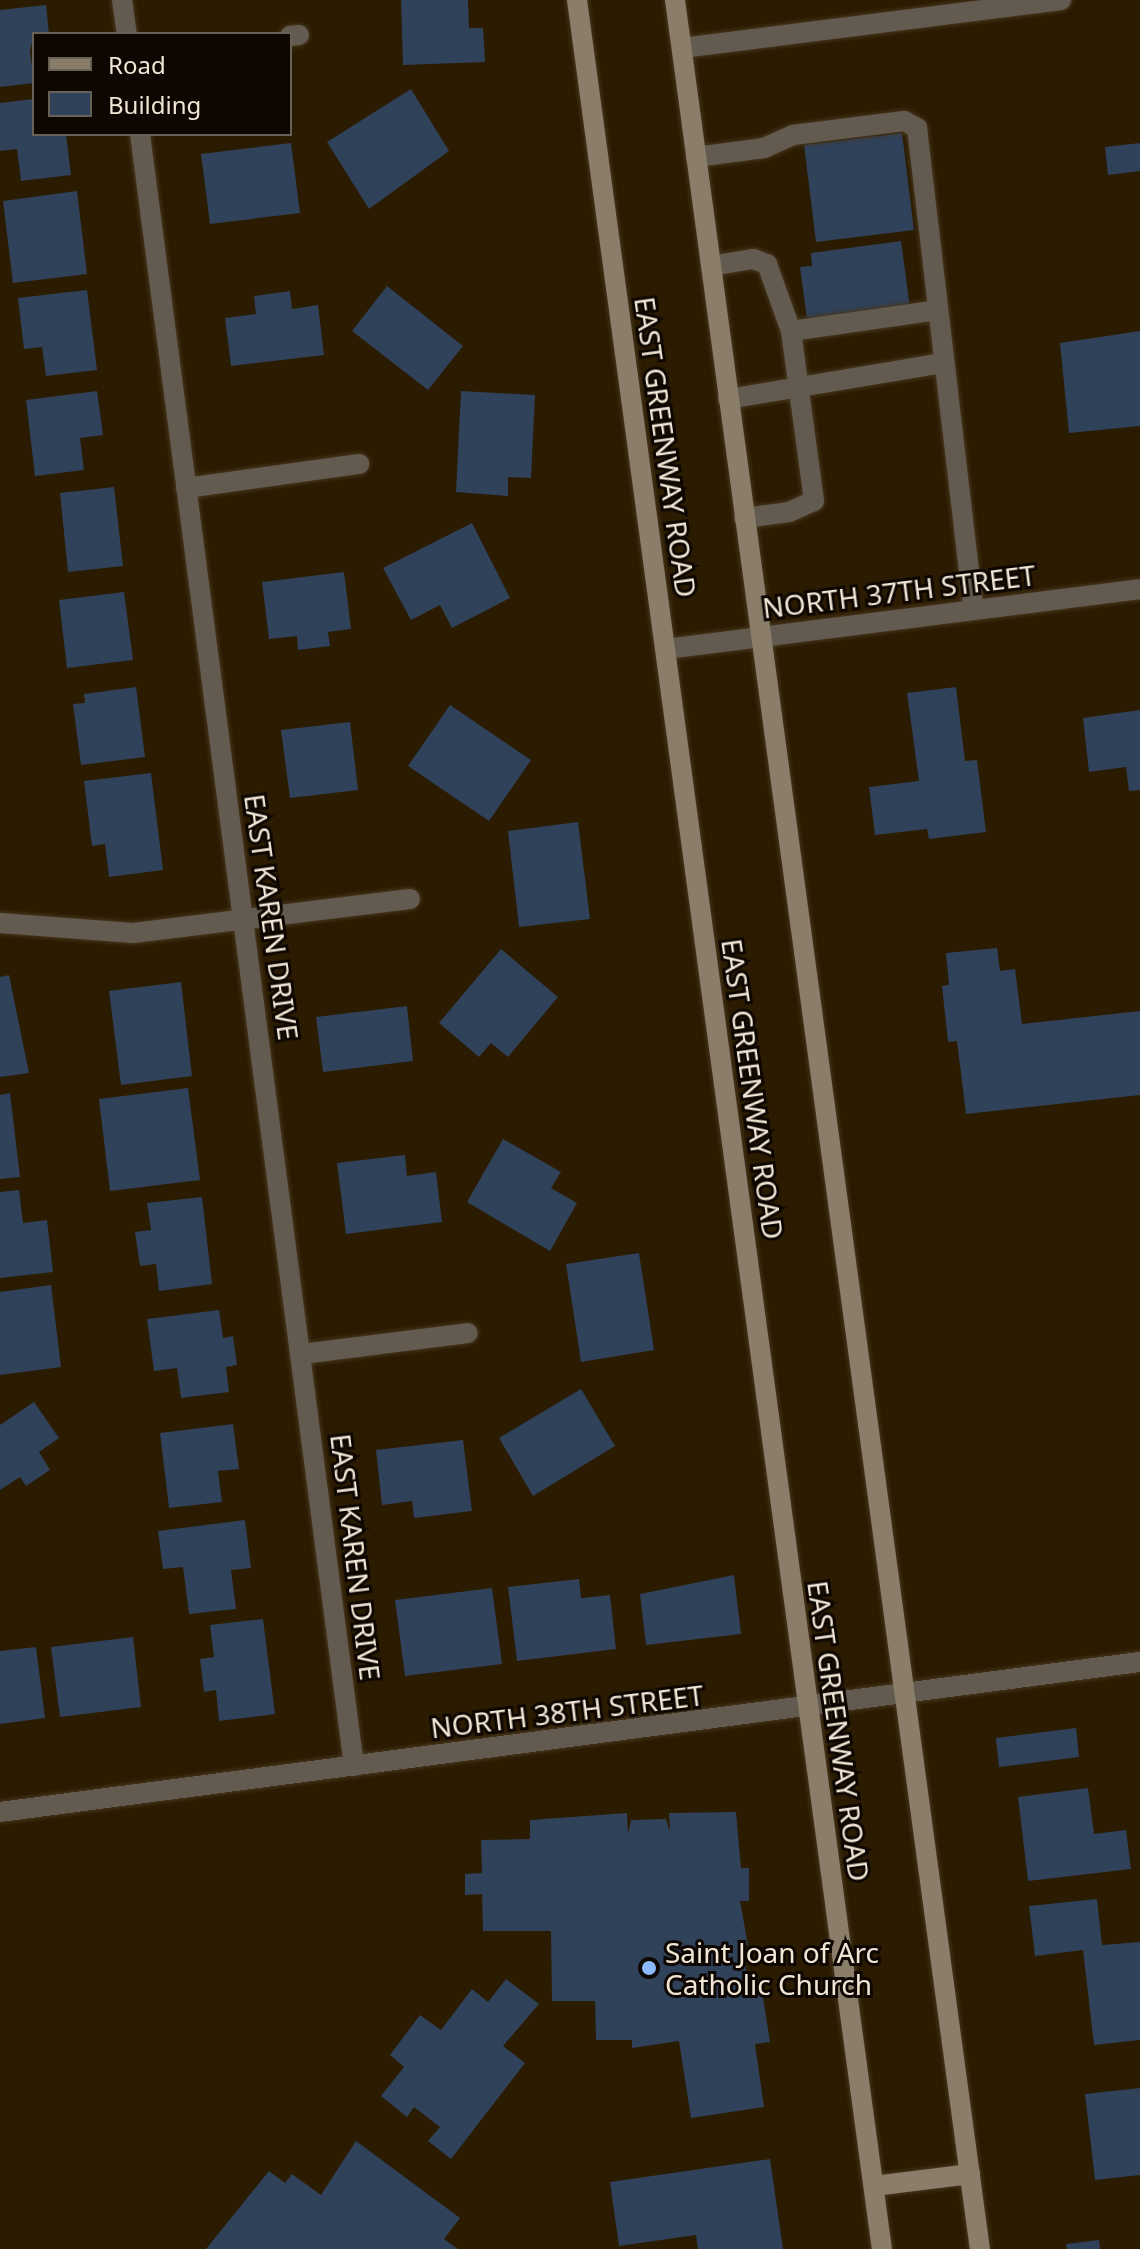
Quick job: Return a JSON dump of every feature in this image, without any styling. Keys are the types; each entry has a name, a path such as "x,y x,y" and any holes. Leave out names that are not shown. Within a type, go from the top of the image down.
{"main road":[{"name":"EAST GREENWAY ROAD","path":"577,0 882,2249"},
{"path":"675,0 980,2249"},
{"path":"874,2186 970,2174"}],"street":[{"path":"122,0 127,32"},
{"path":"682,48 945,7 1061,0"},
{"path":"696,157 764,148 793,135 904,121 917,128 942,363 974,610"},
{"name":"EAST KAREN DRIVE","path":"140,136 354,1766"},
{"path":"711,266 753,259 767,264 791,331 800,386 814,501 789,512 744,518"},
{"path":"791,331 938,310"},
{"path":"728,399 942,363"},
{"path":"186,488 359,464"},
{"name":"NORTH 37TH STREET","path":"666,649 1140,589"},
{"path":"0,923 133,933 410,899"},
{"path":"302,1354 468,1333"},
{"name":"NORTH 38TH STREET","path":"0,1812 1140,1662"}],"building":[{"path":"401,0 468,0 469,28 483,28 485,62 403,65"},
{"path":"46,5 49,32 32,32 32,83 0,87 0,10"},
{"path":"411,89 449,151 369,209 327,142"},
{"path":"32,99 32,136 66,136 71,175 21,181 17,149 0,151 0,103"},
{"path":"902,133 914,230 816,242 804,145"},
{"path":"291,143 300,213 210,224 201,154"},
{"path":"1140,143 1140,171 1108,175 1105,147"},
{"path":"77,191 87,274 13,283 3,201"},
{"path":"901,241 910,308 807,319 800,267 812,266 811,253"},
{"path":"387,286 463,346 428,390 352,331"},
{"path":"87,290 97,370 46,376 42,347 24,349 18,298"},
{"path":"290,291 292,309 318,305 324,355 231,366 225,318 256,314 254,296"},
{"path":"1140,331 1140,426 1069,433 1060,343"},
{"path":"97,391 103,435 80,438 84,470 35,476 26,400"},
{"path":"461,391 535,395 531,478 508,477 508,496 456,492"},
{"path":"114,487 123,566 68,572 60,493"},
{"path":"472,523 510,598 452,628 440,605 411,620 383,568"},
{"path":"344,572 351,629 328,632 330,646 298,650 297,636 269,639 262,582"},
{"path":"124,592 133,660 67,668 59,600"},
{"path":"136,687 145,757 81,765 73,704 85,703 84,694"},
{"path":"956,687 965,761 977,760 986,832 929,839 927,829 875,835 869,787 919,781 907,693"},
{"path":"450,705 531,760 489,821 408,766"},
{"path":"1140,710 1140,790 1129,791 1126,767 1089,772 1083,718"},
{"path":"350,722 358,790 290,798 281,730"},
{"path":"151,773 163,870 109,877 105,844 92,846 84,781"},
{"path":"578,822 590,919 519,927 508,831"},
{"path":"997,948 1000,971 1015,969 1022,1024 1140,1011 1140,1095 966,1114 957,1041 948,1042 942,986 949,985 946,953"},
{"path":"501,949 558,997 508,1057 491,1043 479,1057 439,1023"},
{"path":"9,975 29,1073 0,1077 0,977"},
{"path":"181,982 192,1076 121,1085 109,991"},
{"path":"407,1006 413,1061 323,1072 316,1017"},
{"path":"188,1088 200,1180 110,1191 99,1099"},
{"path":"10,1093 20,1177 0,1179 0,1095"},
{"path":"503,1139 561,1172 551,1188 577,1203 550,1251 467,1202"},
{"path":"405,1155 407,1176 436,1172 442,1222 346,1234 337,1163"},
{"path":"19,1190 23,1223 47,1220 53,1272 0,1278 0,1192"},
{"path":"202,1197 212,1284 159,1291 156,1264 140,1266 135,1232 151,1230 147,1203"},
{"path":"639,1253 654,1350 581,1362 566,1264"},
{"path":"51,1285 61,1367 0,1375 0,1292"},
{"path":"219,1310 223,1338 233,1336 237,1365 226,1367 229,1392 181,1398 177,1368 154,1371 147,1319"},
{"path":"581,1389 615,1446 533,1496 499,1438"},
{"path":"34,1402 59,1438 39,1452 50,1470 26,1486 20,1477 0,1490 0,1425"},
{"path":"233,1424 239,1469 218,1471 222,1502 169,1508 160,1433"},
{"path":"463,1440 472,1511 414,1518 412,1501 382,1505 376,1450"},
{"path":"245,1520 251,1568 231,1570 236,1609 189,1614 183,1567 163,1569 158,1531"},
{"path":"734,1575 741,1634 646,1645 640,1594"},
{"path":"579,1579 581,1598 610,1595 616,1649 517,1661 508,1587"},
{"path":"492,1588 502,1664 405,1676 395,1600"},
{"path":"263,1619 275,1714 219,1721 216,1690 204,1692 200,1659 214,1657 210,1625"},
{"path":"133,1637 141,1707 60,1717 51,1647"},
{"path":"36,1647 45,1718 0,1724 0,1651"},
{"path":"1076,1728 1079,1757 999,1767 996,1738"},
{"path":"1088,1788 1094,1834 1126,1830 1131,1869 1028,1881 1018,1797"},
{"name":"Saint Joan of Arc Catholic Church","path":"736,1812 741,1868 749,1868 749,1901 740,1901 748,1945 741,1945 740,1958 746,1958 746,1981 760,1979 770,2042 755,2044 764,2107 691,2118 679,2041 632,2048 632,2040 596,2040 595,2001 552,2001 551,1931 483,1931 482,1894 465,1895 465,1874 482,1873 481,1840 530,1839 530,1820 627,1813 628,1834 631,1820 666,1819 670,1832 669,1813"},
{"path":"1097,1899 1102,1945 1140,1942 1140,2040 1094,2045 1083,1950 1035,1956 1029,1906"},
{"path":"506,1979 539,2004 503,2046 525,2063 451,2159 428,2141 440,2127 414,2107 407,2117 381,2096 404,2067 390,2055 420,2015 441,2030 472,1989 488,2002"},
{"path":"1140,2088 1140,2175 1095,2180 1085,2094"},
{"path":"356,2141 460,2218 444,2239 458,2249 206,2249 269,2171 285,2183 292,2174 321,2195"},
{"path":"770,2159 783,2249 698,2249 696,2235 619,2246 610,2182"},
{"path":"1099,2240 1100,2249 1067,2249 1066,2244"}],"place":[{"name":"Saint Joan of Arc Catholic Church","path":"649,1968"}]}
